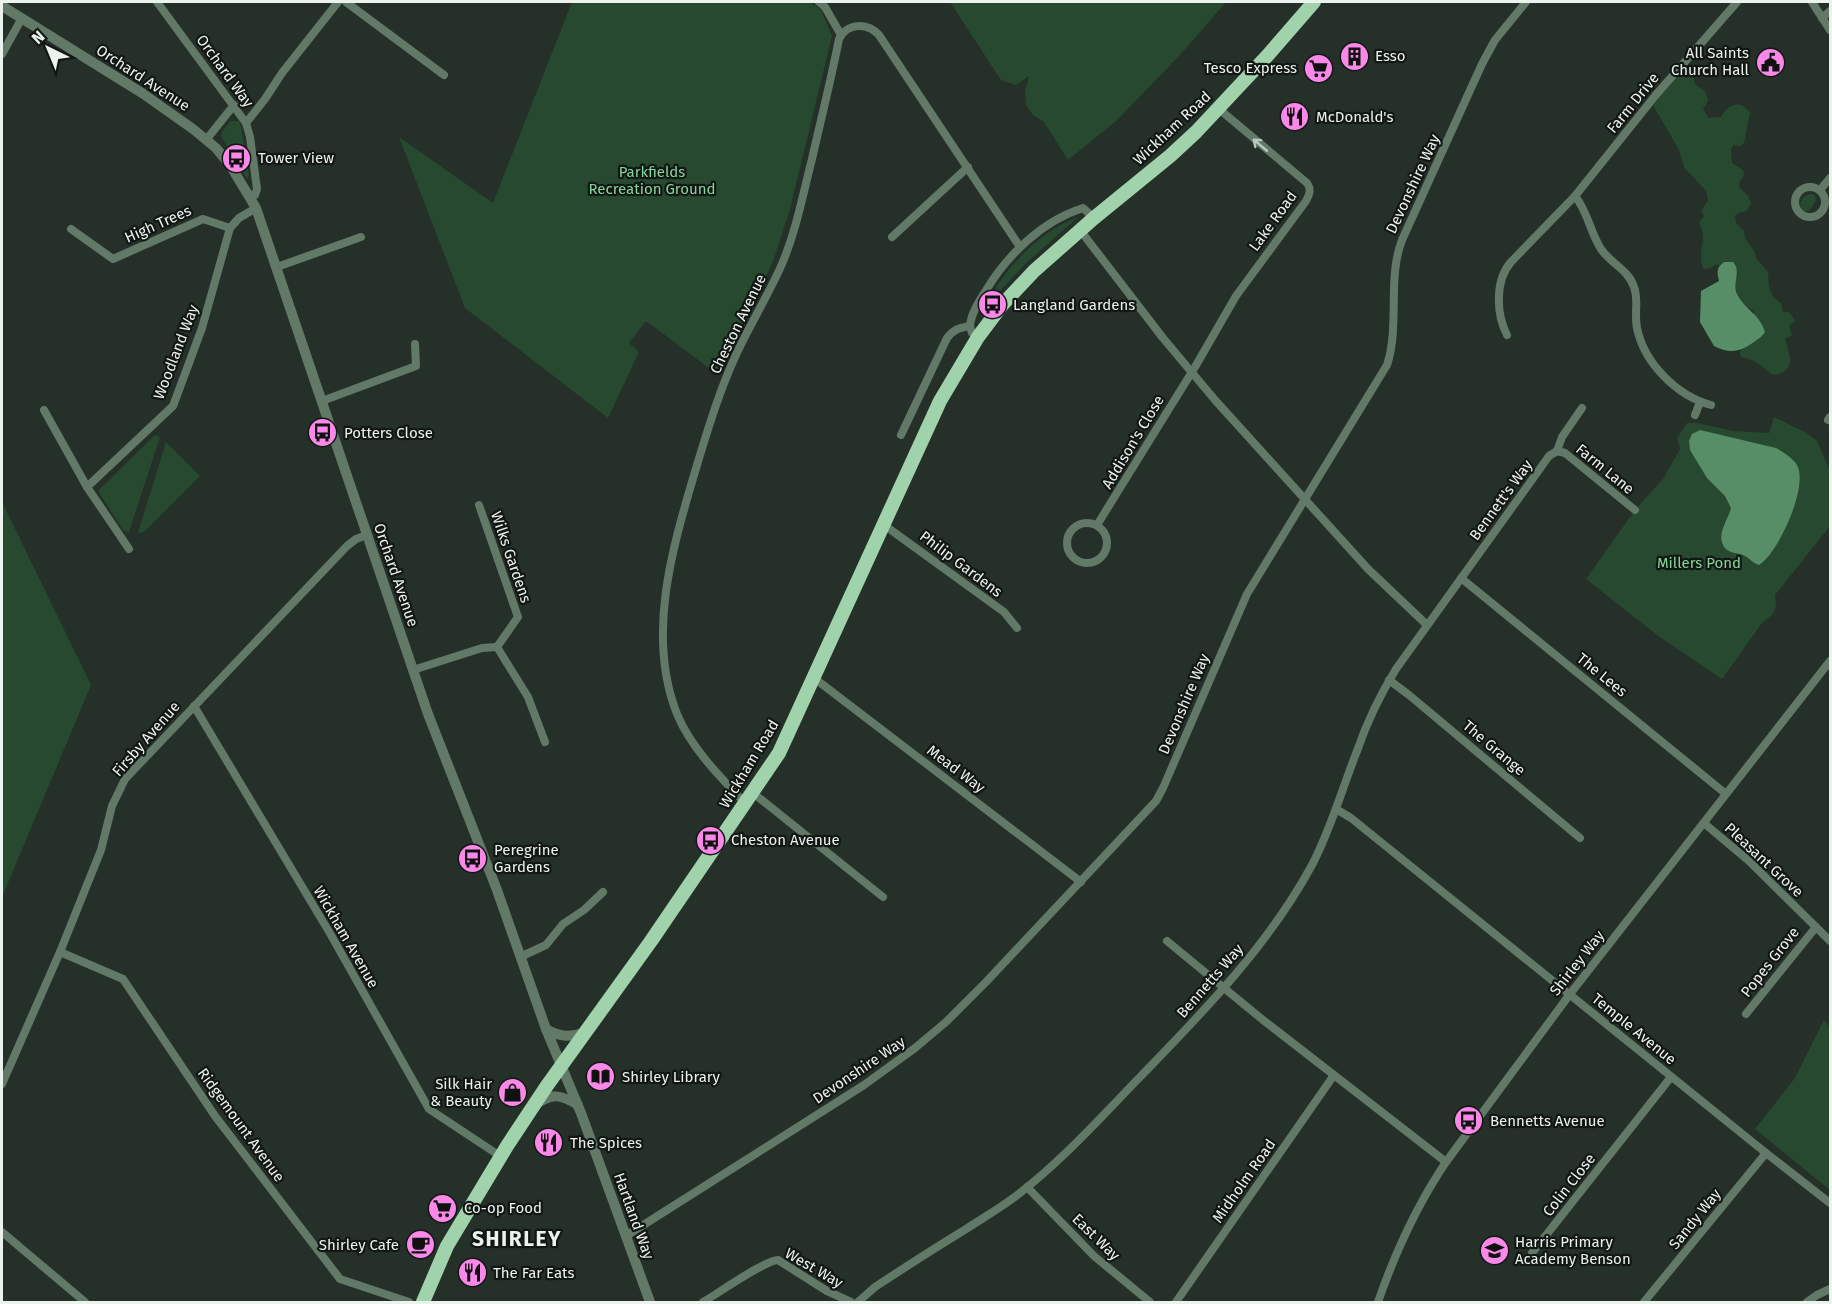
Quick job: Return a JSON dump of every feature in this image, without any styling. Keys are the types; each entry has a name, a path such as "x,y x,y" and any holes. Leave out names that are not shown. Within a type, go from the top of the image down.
{"highway":[{"name":"Wickham Road","path":"423,1302 447,1246 500,1156 749,799 784,744 940,401 974,332 1026,278 1094,218 1170,156 1218,109 1314,2"}],"street":[{"name":"Orchard Way","path":"157,2 246,123 250,136 257,189 256,193 250,196"},
{"path":"246,123 338,2"},
{"path":"346,2 444,75"},
{"path":"819,2 825,7 841,35 848,28 858,25 872,28 876,32 1020,247"},
{"name":"Devonshire Way","path":"626,1236 864,1085 915,1048 959,1009 1160,796 1247,594 1387,365 1400,246 1482,64 1495,40 1526,2"},
{"name":"Farm Drive","path":"1507,335 1502,325 1500,312 1503,273 1518,254 1575,196 1655,96 1737,2"},
{"path":"1812,2 1830,30"},
{"name":"Orchard Avenue","path":"2,6 149,98 206,140 230,165 250,196 277,267 432,725 497,890 546,1029 562,1066"},
{"path":"1822,18 1830,11"},
{"path":"2,54 22,18"},
{"name":"Cheston Avenue","path":"841,35 794,230 782,264 743,339 724,382 682,517 666,588 663,619 664,655 671,698 678,716 699,750 749,799 883,897"},
{"path":"206,140 234,105"},
{"name":"Lake Road","path":"1191,373 1236,296 1306,201 1310,190 1302,179 1218,109"},
{"path":"892,237 968,167"},
{"path":"1820,190 1830,178"},
{"path":"1575,196 1583,207 1602,250 1625,271 1633,283 1636,293 1637,329 1646,352 1672,383 1700,402 1711,405"},
{"path":"230,228 238,218 256,208"},
{"name":"Wickham Road","path":"901,435 947,338 952,331 958,328 974,332 978,303 1000,268 1020,247 1068,213 1083,208 1094,218"},
{"name":"High Trees","path":"71,229 113,259 203,219 230,228"},
{"name":"Woodland Way","path":"87,487 173,406 202,328 230,228"},
{"path":"1080,230 1191,373 1368,569 1426,624"},
{"path":"277,267 361,237"},
{"path":"322,401 416,366 415,344"},
{"name":"Addison's Close","path":"1097,525 1191,373"},
{"path":"1695,415 1700,402"},
{"name":"Bennett's Way","path":"1461,578 1549,456 1557,451 1560,442 1582,408"},
{"path":"44,410 87,487 129,549"},
{"name":"Farm Lane","path":"1557,451 1565,453 1635,510"},
{"name":"Wilks Gardens","path":"479,505 518,617 497,647"},
{"path":"1090,523 1097,525 1106,534 1107,547 1104,553 1095,562 1075,560 1067,549 1068,535 1077,525 1090,523"},
{"name":"Philip Gardens","path":"884,525 1004,612 1017,628"},
{"name":"Firsby Avenue","path":"2,1084 60,952 101,850 112,806 125,779 347,546 367,535"},
{"name":"Bennetts Way","path":"858,1302 875,1287 1001,1207 1027,1187 1085,1133 1224,989 1284,911 1312,864 1336,810 1365,729 1389,680 1403,656 1461,578"},
{"name":"The Lees","path":"1461,578 1726,794"},
{"path":"413,670 482,648 497,647 528,697 545,742"},
{"name":"Shirley Way","path":"1378,1302 1409,1227 1446,1162 1570,994 1830,661"},
{"name":"Mead Way","path":"814,678 1081,882"},
{"name":"The Grange","path":"1389,680 1580,838"},
{"name":"Wickham Avenue","path":"194,706 331,935 429,1109 500,1156"},
{"name":"Temple Avenue","path":"1336,810 1351,818 1830,1203"},
{"name":"Pleasant Grove","path":"1705,824 1753,865 1830,941"},
{"path":"520,957 546,945 563,924 584,910 603,892"},
{"name":"Popes Grove","path":"1746,1014 1816,927"},
{"path":"1167,941 1224,989 1446,1162"},
{"name":"Ridgemount Avenue","path":"60,952 123,979 215,1116 340,1278 410,1302"},
{"path":"546,1029 556,1036 565,1037 573,1037 586,1032"},
{"name":"Hartland Way","path":"562,1066 650,1302"},
{"name":"Midholm Road","path":"1176,1302 1334,1075"},
{"name":"Colin Close","path":"1532,1253 1671,1077"},
{"path":"534,1106 549,1096 559,1096 578,1105"},
{"name":"Sandy Way","path":"1644,1302 1766,1153"},
{"name":"East Way","path":"1027,1187 1094,1256 1150,1302"},
{"path":"2,1232 85,1302"},
{"name":"West Way","path":"703,1302 774,1260 778,1260 827,1291 851,1302"},
{"path":"1807,1302 1830,1289 1830,1284"}],"green space":[{"name":"Parkfields Recreation Ground","path":"572,2 811,2 821,10 832,36 789,213 773,262 717,374 646,321 629,343 639,352 608,418 465,308 399,137 493,203"},
{"path":"950,2 1226,2 1180,55 1116,121 1068,160 1044,122 1033,115 1026,105 1025,92 1029,76 1016,85 1001,80"},
{"path":"1685,68 1693,76 1695,84 1705,91 1708,100 1703,109 1709,118 1721,117 1727,109 1734,105 1742,106 1750,113 1744,143 1740,146 1734,145 1731,149 1732,163 1743,170 1744,176 1739,187 1751,203 1747,211 1735,216 1736,223 1744,231 1745,238 1756,258 1768,272 1773,297 1781,303 1783,312 1789,312 1795,321 1789,326 1792,335 1785,339 1790,357 1789,367 1781,373 1773,375 1755,361 1741,357 1740,351 1763,335 1753,311 1741,302 1736,290 1738,272 1724,262 1719,266 1716,264 1704,269 1702,265 1703,233 1699,222 1704,216 1701,211 1708,200 1706,191 1684,167 1679,150 1653,105"},
{"path":"231,121 239,121 241,127 249,175 247,179 221,136"},
{"path":"1808,194 1815,195 1816,201 1809,211 1803,212 1800,206 1802,200"},
{"path":"1078,217 1025,264 985,307 1002,279 1023,254 1049,232"},
{"name":"Millers Pond","path":"1774,417 1807,433 1817,441 1830,471 1830,526 1775,595 1776,606 1773,614 1762,623 1722,679 1657,635 1586,579 1635,510 1663,479 1680,449 1677,438 1687,423 1698,423 1733,431 1769,433"},
{"path":"155,435 160,437 129,532 123,530 98,491"},
{"path":"166,442 200,476 144,532 138,533"},
{"path":"2,502 91,685 2,897"},
{"path":"1824,1020 1830,1027 1830,1190 1755,1129 1795,1078"}],"shaded area":[{"path":"1724,262 1733,262 1736,266 1737,294 1759,320 1765,332 1749,345 1735,351 1714,346 1700,322 1701,291 1719,281 1718,270"},
{"name":"Millers Pond","path":"1700,430 1776,448 1797,465 1800,475 1799,488 1790,519 1775,548 1759,565 1745,556 1729,551 1722,543 1723,528 1731,508 1725,496 1707,478 1690,450 1689,441 1692,434"}],"place":[{"name":"Esso","path":"1354,56"},
{"name":"All Saints Church Hall","path":"1770,62"},
{"name":"Tesco Express","path":"1318,68"},
{"name":"McDonald's","path":"1295,117"},
{"name":"Tower View","path":"237,158"},
{"name":"Langland Gardens","path":"992,305"},
{"name":"Potters Close","path":"323,433"},
{"name":"Cheston Avenue","path":"710,840"},
{"name":"Peregrine Gardens","path":"473,859"},
{"name":"Shirley Library","path":"601,1077"},
{"name":"Silk Hair & Beauty","path":"513,1093"},
{"name":"Bennetts Avenue","path":"1469,1121"},
{"name":"The Spices","path":"549,1143"},
{"name":"Co-op Food","path":"443,1208"},
{"name":"Shirley Cafe","path":"420,1245"},
{"name":"Harris Primary Academy Benson","path":"1494,1251"},
{"name":"The Far Eats","path":"472,1273"}],"district":[{"name":"SHIRLEY","path":"517,1239"}]}
